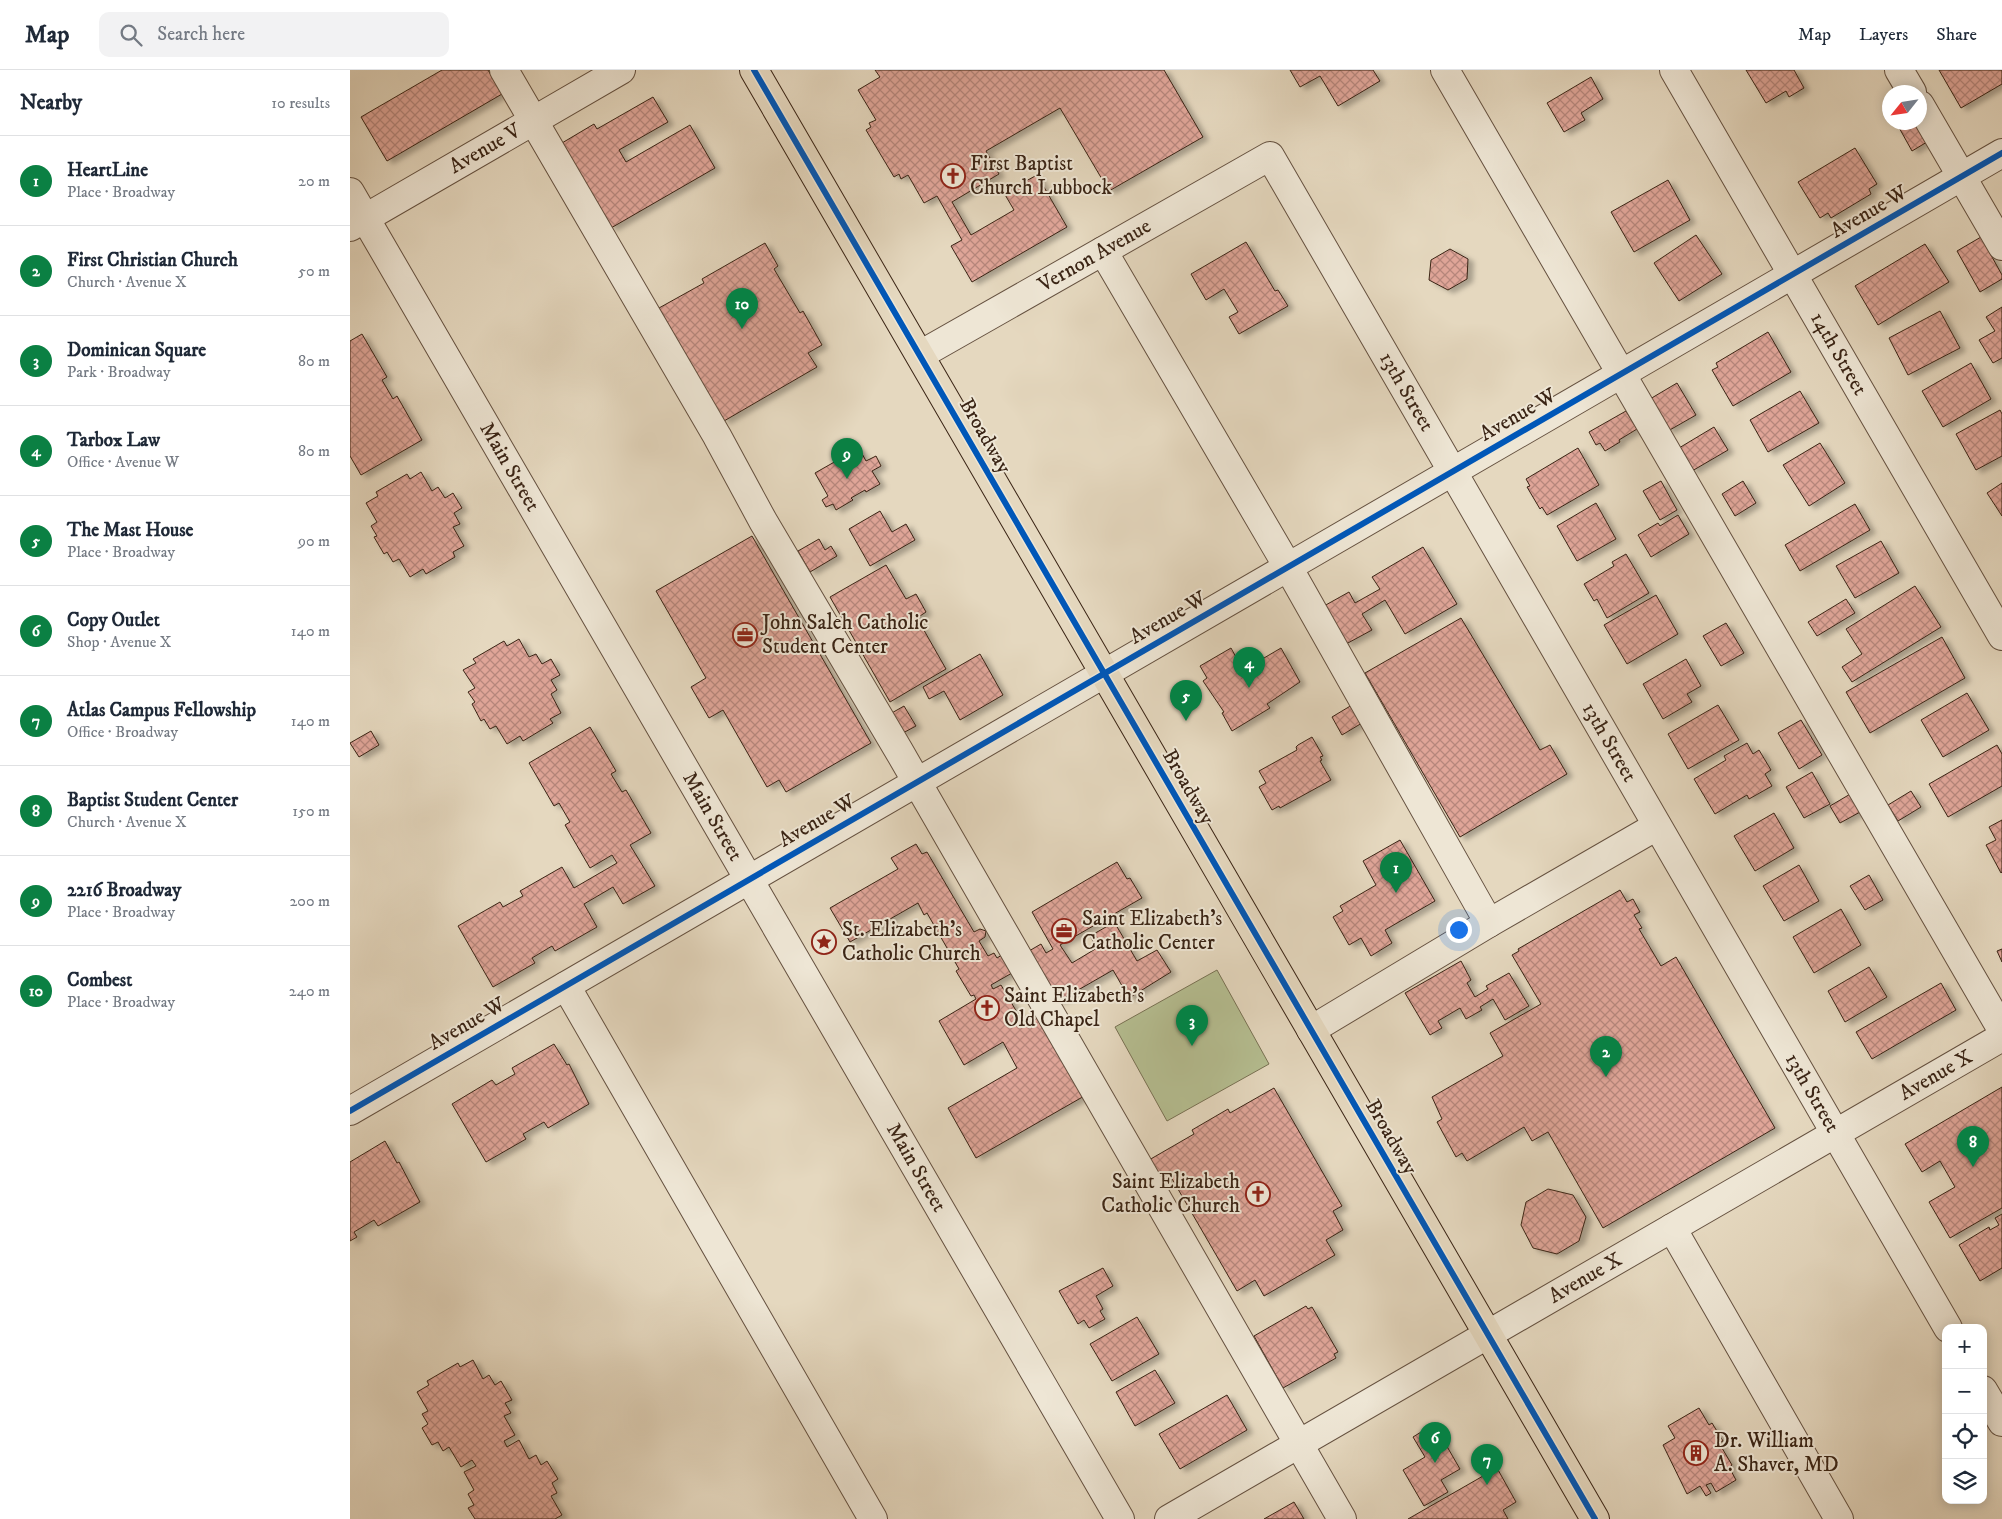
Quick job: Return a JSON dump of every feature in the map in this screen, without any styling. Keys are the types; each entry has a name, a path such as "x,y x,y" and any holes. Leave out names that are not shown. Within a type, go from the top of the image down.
{"main road":[{"name":"Broadway","path":"754,70 1595,1519"}],"street":[{"path":"504,70 716,436 763,521 917,782 1342,1519"},
{"name":"Avenue V","path":"358,223 621,70"},
{"path":"1445,70 2002,1030"},
{"name":"14th Street","path":"1674,70 2002,636"},
{"path":"1899,70 1908,85"},
{"path":"1927,117 2002,246"},
{"name":"Avenue W","path":"350,1111 2002,153"},
{"name":"Vernon Avenue","path":"920,356 1270,156"},
{"name":"13th Street","path":"1270,156 1946,1324"},
{"name":"Main Street","path":"350,192 358,223 749,879 1120,1519"},
{"path":"1103,251 1288,568 1489,923"},
{"path":"1310,1030 1489,923 1657,826"},
{"path":"566,986 874,1519"},
{"name":"Avenue X","path":"1170,1519 2002,1037"},
{"path":"1672,1228 1840,1519"},
{"path":"1987,1397 2002,1422"}],"green space":[{"path":"1217,970 1269,1064 1167,1121 1115,1027"}],"building":[{"path":"442,70 488,70 502,94 387,161 361,117"},
{"name":"First Baptist Church Lubbock","path":"875,70 1164,70 1203,137 1109,191 1060,108 986,151 999,174 952,202 971,235 1014,210 1004,193 1037,175 1067,227 972,282 951,246 962,240 937,196 924,203 908,175 901,179 899,174 894,177 866,130 871,127 869,123 876,120 858,90 880,77"},
{"path":"1290,70 1373,70 1380,81 1338,106 1320,76 1300,87"},
{"path":"1746,70 1794,70 1804,88 1789,97 1786,91 1766,103"},
{"path":"1939,70 2002,70 2002,84 1961,108"},
{"path":"1591,77 1603,99 1581,113 1585,120 1564,132 1547,103"},
{"path":"653,97 668,122 619,150 626,162 690,125 715,168 611,228 562,143 594,124 597,129"},
{"path":"1900,130 1920,130 1927,142 1912,151"},
{"path":"1855,148 1877,184 1869,189 1871,194 1831,218 1828,213 1820,218 1798,182"},
{"path":"1668,180 1690,220 1634,252 1611,212"},
{"path":"1696,235 1722,274 1679,301 1654,263"},
{"path":"1981,237 2002,275 2002,279 1980,292 1957,251"},
{"path":"1246,242 1275,291 1278,290 1288,306 1239,334 1229,317 1238,312 1224,289 1206,300 1191,274"},
{"path":"765,243 778,266 774,269 800,313 803,311 822,345 808,353 817,367 724,421 659,308 704,283 702,279"},
{"path":"1925,244 1949,282 1878,325 1855,286"},
{"path":"1450,249 1468,259 1467,279 1448,290 1429,280 1431,260"},
{"path":"2002,307 2002,358 1993,363 1979,340 1995,331 1986,317"},
{"path":"1940,311 1960,348 1908,375 1889,338"},
{"path":"1768,332 1791,372 1733,406 1712,370 1718,367 1716,363"},
{"path":"362,334 387,377 382,380 393,399 397,396 422,440 361,475 350,456 350,341"},
{"path":"1971,363 1991,399 1943,427 1922,391"},
{"path":"1677,383 1696,415 1668,431 1650,399"},
{"path":"1800,391 1819,423 1768,452 1750,420"},
{"path":"2000,410 2002,414 2002,456 1976,470 1956,434"},
{"path":"1626,411 1637,429 1605,451 1600,443 1596,445 1589,432"},
{"path":"1714,427 1728,450 1692,471 1679,448"},
{"path":"1820,443 1845,483 1809,506 1783,465"},
{"path":"859,448 866,461 876,456 881,466 872,471 880,484 851,498 853,500 836,510 833,504 826,507 822,500 828,496 815,473"},
{"path":"1578,448 1599,485 1547,515 1542,507 1540,509 1527,487 1530,486 1526,479"},
{"path":"421,472 432,491 438,487 445,498 453,493 462,508 454,513 460,524 453,527 464,546 453,552 455,557 426,574 423,569 410,577 399,559 393,562 387,552 384,554 374,537 377,536 371,526 377,522 366,503 378,496 376,492 407,474 410,479"},
{"path":"1661,481 1677,510 1660,520 1643,491"},
{"path":"1743,481 1756,503 1735,516 1722,494"},
{"path":"2002,483 2002,516 1987,493"},
{"path":"1596,503 1616,539 1577,561 1557,526"},
{"path":"1855,504 1870,530 1800,571 1785,545"},
{"path":"880,511 892,532 906,524 915,540 870,566 849,529"},
{"path":"1678,515 1689,534 1651,557 1638,535 1658,523 1660,526"},
{"name":"John Saleh Catholic Student Center","path":"752,536 871,743 786,792 779,780 767,787 723,710 709,718 691,687 706,678 656,591"},
{"path":"819,539 825,550 831,546 837,556 810,572 798,551"},
{"path":"1881,541 1899,573 1855,598 1836,566"},
{"path":"1423,547 1457,604 1405,634 1385,600 1362,614 1372,630 1346,644 1324,606 1349,592 1355,603 1380,589 1372,577"},
{"path":"1626,554 1649,593 1607,618 1597,599 1594,601 1584,584 1614,566 1612,562"},
{"path":"886,565 906,599 916,594 926,612 917,618 946,669 890,702 830,597"},
{"path":"1915,586 1941,627 1852,682 1842,667 1862,654 1846,629"},
{"path":"1656,595 1678,634 1627,664 1604,625"},
{"path":"1846,599 1855,613 1817,636 1808,622"},
{"path":"1461,618 1540,750 1550,745 1567,774 1460,837 1365,673"},
{"path":"1726,623 1744,653 1721,666 1703,636"},
{"path":"1942,637 1965,678 1870,733 1846,692"},
{"path":"519,639 529,657 536,654 542,664 551,659 560,675 551,680 557,690 551,694 561,713 550,719 553,723 523,741 520,736 507,744 496,726 490,729 484,719 481,721 472,704 475,702 468,692 475,688 463,670 476,663 473,659 504,641 507,646"},
{"path":"1231,648 1237,659 1241,657 1247,668 1281,648 1300,682 1267,704 1270,708 1232,731 1222,713 1224,712 1203,681 1207,678 1200,666"},
{"path":"980,654 1003,695 960,720 944,691 929,699 923,687"},
{"path":"1686,659 1701,686 1687,694 1692,702 1663,719 1643,684"},
{"path":"1967,693 1989,730 1943,757 1921,720"},
{"path":"1352,705 1362,723 1342,735 1332,717"},
{"path":"1718,705 1739,740 1688,769 1668,734"},
{"path":"904,706 916,726 901,734 890,714"},
{"path":"1801,720 1822,755 1799,769 1778,733"},
{"path":"590,727 616,771 611,774 622,792 626,790 651,833 630,845 655,886 623,904 613,887 584,904 597,927 555,951 552,946 532,958 535,963 493,987 458,926 500,902 503,907 523,896 520,891 562,867 574,888 617,863 612,855 590,868 565,825 570,822 559,803 554,806 529,763"},
{"path":"371,731 379,745 359,757 350,743"},
{"path":"1312,737 1323,756 1320,757 1322,760 1320,761 1331,780 1280,808 1279,806 1272,810 1259,787 1266,783 1259,771 1297,750 1296,747 1298,745"},
{"path":"1747,743 1753,754 1759,750 1771,770 1765,774 1772,786 1749,799 1747,795 1715,814 1694,779 1726,760 1724,756"},
{"path":"1997,745 2002,754 2002,786 1948,817 1929,784"},
{"path":"1812,772 1830,804 1804,818 1786,787"},
{"path":"1911,791 1921,807 1898,821 1888,805"},
{"path":"1852,793 1862,811 1840,823 1830,806"},
{"path":"1774,813 1794,848 1755,871 1734,836"},
{"path":"2002,820 2001,873 1986,845 1996,840 1989,827"},
{"path":"1400,840 1435,901 1385,930 1392,943 1371,956 1361,938 1349,945 1333,917 1343,911 1340,906 1376,885 1363,861"},
{"name":"Saint Elizabeth’s Old Chapel","path":"916,844 922,854 927,852 974,932 980,929 986,931 985,937 979,941 988,956 994,953 997,958 1002,955 1012,973 991,985 993,989 1001,985 1025,1026 1039,1017 1086,1095 976,1158 948,1108 1017,1068 1003,1042 964,1065 939,1021 976,999 974,995 971,996 956,971 959,969 927,913 924,915 918,903 850,942 830,908 898,869 891,858"},
{"name":"Saint Elizabeth's Catholic Center","path":"1117,862 1127,879 1130,878 1142,898 1060,945 1072,963 1097,948 1090,936 1113,923 1137,961 1157,950 1171,972 1129,998 1113,970 1059,1001 1029,951 1041,944 1046,953 1053,949 1032,912"},
{"path":"1799,865 1819,901 1784,921 1763,886"},
{"path":"1869,875 1883,900 1865,910 1850,886"},
{"path":"1620,890 1627,902 1633,899 1640,912 1634,915 1642,928 1639,929 1661,966 1676,957 1775,1128 1603,1228 1548,1132 1532,1141 1524,1127 1467,1161 1462,1153 1456,1157 1437,1122 1442,1119 1432,1097 1503,1056 1490,1033 1541,1004 1512,955 1519,951 1518,949"},
{"path":"1841,909 1861,945 1814,973 1793,937"},
{"path":"2002,949 2002,962 1997,951"},
{"path":"1461,961 1471,980 1467,983 1475,997 1488,989 1486,986 1509,973 1529,1006 1505,1020 1493,999 1480,1007 1482,1010 1466,1019 1460,1008 1438,1021 1442,1028 1430,1035 1405,993"},
{"path":"1869,967 1887,997 1845,1022 1828,991"},
{"path":"1941,983 1956,1010 1872,1059 1856,1032"},
{"path":"554,1044 567,1065 569,1064 589,1104 548,1128 544,1122 523,1134 526,1139 486,1162 452,1104 492,1080 496,1085 515,1074 512,1068"},
{"path":"2002,1087 2002,1208 1950,1238 1929,1202 1955,1187 1940,1161 1922,1172 1905,1144"},
{"name":"Saint Elizabeth Catholic Church","path":"1274,1088 1342,1206 1333,1211 1343,1230 1326,1240 1335,1255 1264,1296 1255,1280 1237,1291 1171,1177 1162,1182 1149,1160 1194,1134 1192,1130 1228,1109 1230,1113"},
{"path":"385,1141 397,1163 399,1162 420,1202 378,1226 374,1220 354,1232 357,1237 350,1241 350,1162"},
{"path":"1548,1189 1573,1195 1586,1217 1579,1241 1557,1254 1533,1248 1521,1225 1526,1202"},
{"path":"2002,1214 2002,1268 1980,1281 1959,1245 1989,1227 1990,1230 1999,1225 1995,1218"},
{"path":"1103,1268 1113,1286 1096,1296 1103,1309 1100,1311 1105,1319 1089,1328 1084,1320 1078,1324 1059,1291"},
{"path":"1306,1306 1308,1309 1312,1307 1338,1352 1334,1354 1336,1358 1283,1388 1254,1336"},
{"path":"1137,1317 1159,1354 1112,1381 1090,1344"},
{"path":"473,1360 483,1379 489,1375 495,1385 501,1381 512,1400 505,1403 511,1413 504,1416 515,1435 504,1441 507,1447 519,1440 529,1459 536,1455 541,1465 547,1461 558,1479 552,1483 557,1493 551,1496 562,1515 555,1519 475,1519 468,1508 474,1505 468,1494 474,1490 464,1472 476,1466 472,1460 461,1467 449,1447 443,1451 438,1442 432,1445 422,1428 428,1424 422,1414 428,1411 417,1392 429,1385 427,1381 458,1363 460,1367"},
{"path":"1155,1370 1175,1403 1135,1426 1116,1392"},
{"path":"1227,1395 1247,1430 1180,1469 1159,1434"},
{"name":"Dr. William A. Shaver, MD","path":"1699,1408 1709,1425 1712,1423 1723,1441 1719,1443 1732,1465 1729,1467 1736,1480 1716,1492 1711,1483 1706,1485 1711,1493 1706,1496 1700,1486 1687,1494 1663,1445 1675,1438 1668,1426"},
{"path":"1434,1424 1460,1469 1441,1480 1448,1492 1424,1506 1403,1470 1425,1457 1413,1437"},
{"path":"1497,1468 1516,1502 1503,1510 1508,1519 1408,1519"},
{"path":"1294,1502 1304,1519 1264,1519"}],"cycle path":[{"path":"754,70 1595,1519"},
{"path":"350,1111 2002,153"}],"place":[{"name":"First Baptist Church Lubbock","path":"953,176"},
{"name":"Combest","path":"742,329"},
{"name":"2216 Broadway","path":"847,479"},
{"name":"John Saleh Catholic Student Center","path":"745,635"},
{"name":"Tarbox Law","path":"1249,688"},
{"name":"The Mast House","path":"1186,721"},
{"name":"HeartLine","path":"1396,893"},
{"name":"Saint Elizabeth's Catholic Center","path":"1064,931"},
{"name":"St. Elizabeth's Catholic Church","path":"824,942"},
{"name":"Saint Elizabeth’s Old Chapel","path":"987,1008"},
{"name":"Dominican Square","path":"1192,1046"},
{"name":"First Christian Church","path":"1606,1077"},
{"name":"Baptist Student Center","path":"1973,1167"},
{"name":"Saint Elizabeth Catholic Church","path":"1258,1194"},
{"name":"Dr. William A. Shaver, MD","path":"1696,1453"},
{"name":"Copy Outlet","path":"1435,1463"},
{"name":"Atlas Campus Fellowship","path":"1487,1485"}]}
